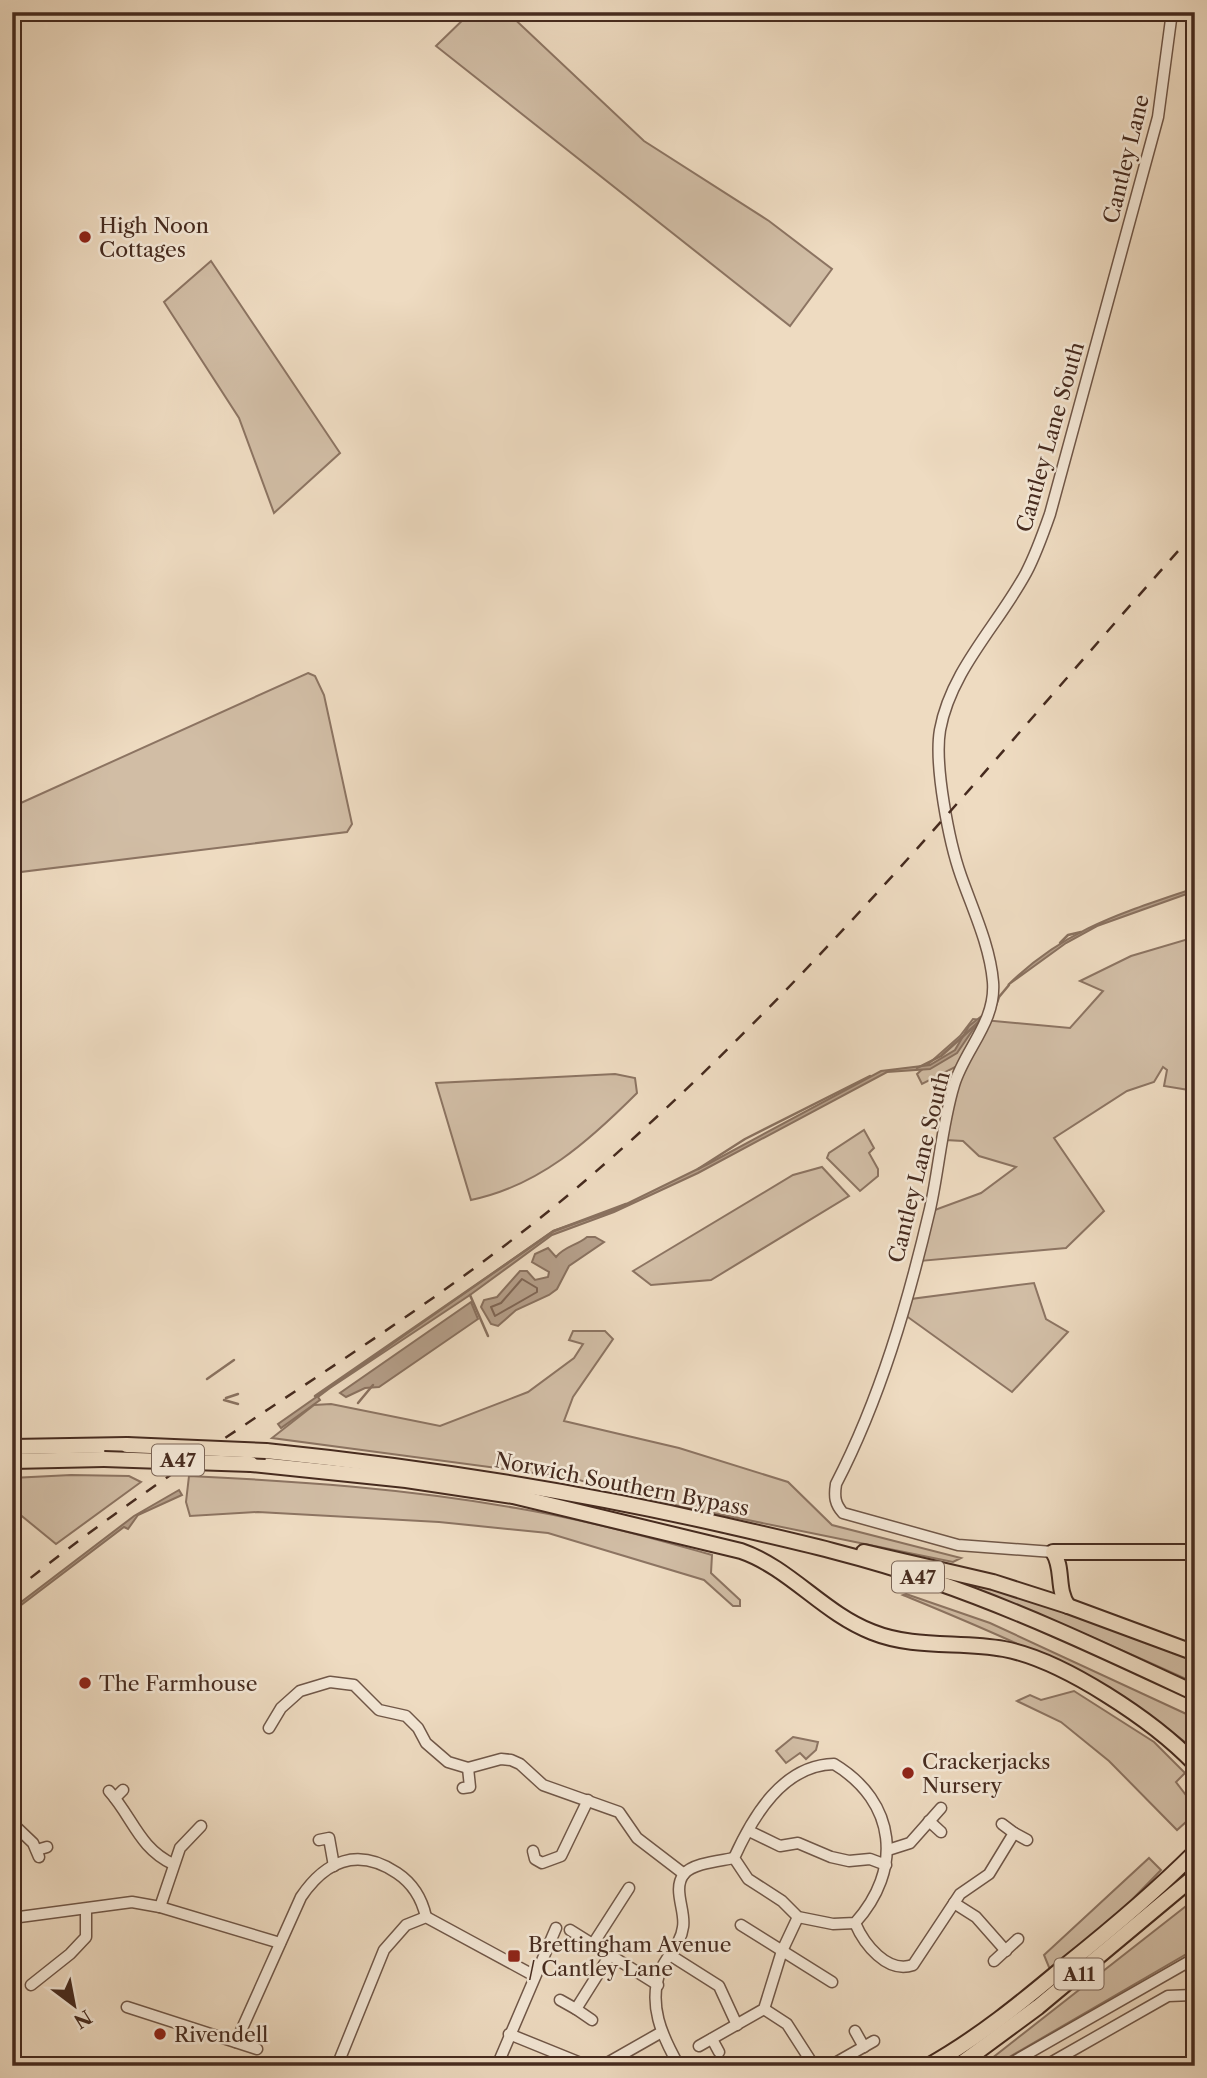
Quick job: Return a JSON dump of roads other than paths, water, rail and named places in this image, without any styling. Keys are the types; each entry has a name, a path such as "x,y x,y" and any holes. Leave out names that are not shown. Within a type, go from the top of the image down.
{"highway":[{"name":"Norwich Southern Bypass","path":"12,1447 127,1445 266,1451 513,1481 626,1503 782,1538 932,1581 1067,1633 1195,1693"},
{"name":"A47","path":"12,1461 104,1459 251,1464 405,1480 513,1496 741,1551 765,1561 833,1612 870,1632 920,1643 1004,1649 1044,1663 1133,1712 1195,1764"},
{"name":"A47","path":"626,1503 926,1565 1068,1606 1195,1653"},
{"path":"1068,1606 1060,1591 1058,1561 1053,1552 1195,1552"},
{"name":"A11","path":"928,2066 981,2033 1029,1996 1109,1930 1195,1852"},
{"name":"A11","path":"958,2066 1028,2015 1195,1876"}],"street":[{"name":"Cantley Lane","path":"1107,312 1158,117 1172,12"},
{"name":"Cantley Lane South","path":"1053,1552 983,1548 933,1540 855,1519 844,1513 835,1499 836,1484 863,1432 901,1316 930,1210 954,1084 986,1025 993,995 992,970 959,872 947,817 939,753 940,733 952,692 1025,574 1038,548 1058,489 1107,312"},
{"path":"269,1728 281,1708 300,1691 314,1684 343,1682 365,1692 379,1710 406,1716 418,1728 426,1742 448,1762 468,1768 501,1759 511,1760 520,1764 543,1784 619,1812 637,1838 684,1874"},
{"path":"679,2066 660,2033 656,2018 662,1968 683,1931 679,1893 684,1874 692,1868 734,1858 770,1797 789,1778 819,1765 834,1764 867,1789 876,1804 888,1850 881,1884 855,1923"},
{"path":"468,1768 470,1787"},
{"path":"116,1793 145,1846 173,1864"},
{"path":"533,1851 535,1859 542,1863 561,1856 589,1800"},
{"path":"888,1850 910,1843 941,1808"},
{"path":"929,1821 941,1832"},
{"path":"12,1823 41,1851"},
{"path":"1002,1824 1027,1840"},
{"path":"749,1830 780,1846 799,1843 831,1857 849,1861 870,1859 886,1865"},
{"path":"160,1907 180,1848 199,1833"},
{"path":"855,1923 873,1951 895,1965 907,1967 919,1960 960,1894 989,1874 1014,1833"},
{"path":"328,1837 334,1866"},
{"path":"236,2042 280,1943 313,1880 334,1866 363,1858 388,1868 409,1882 423,1906 426,1917 533,1975"},
{"path":"734,1858 748,1878 782,1901 798,1917 833,1924 855,1923"},
{"path":"593,1944 629,1888"},
{"path":"12,1918 132,1902 160,1907 280,1943"},
{"path":"954,1903 976,1917 1006,1951"},
{"path":"37,1984 86,1937 86,1910"},
{"path":"337,2066 384,1950 406,1925 426,1917"},
{"path":"699,2046 764,2009 782,1951 798,1917"},
{"path":"741,1925 832,1982"},
{"path":"497,2066 533,1975 556,1928"},
{"path":"570,1930 659,1985"},
{"path":"994,1961 1018,1939"},
{"path":"576,2009 610,1955"},
{"path":"670,1955 719,1986 737,2025"},
{"path":"1006,2066 1195,1958"},
{"path":"1045,2066 1168,1996 1193,1995"},
{"path":"560,2000 592,2020"},
{"path":"127,2007 149,2010 257,2049"},
{"path":"764,2009 787,2024 814,2066"},
{"path":"855,2031 864,2047"},
{"path":"602,2066 660,2033"},
{"path":"509,2034 588,2066"},
{"path":"712,2039 719,2052"},
{"path":"830,2066 874,2041"}],"water":[{"path":"1195,888 1195,891 1097,926 1066,943 1008,985 1029,966 1073,936 1119,915"},
{"path":"983,1015 957,1053 930,1069 887,1072 698,1173 614,1212 552,1235 470,1295 330,1388 318,1397 320,1400 281,1428 278,1424 553,1231 614,1210 708,1164 881,1071 930,1065 955,1050 969,1026"},
{"path":"587,1237 595,1237 604,1242 569,1266 557,1289 516,1310 498,1326 491,1324 481,1307 484,1300 497,1297 520,1271 527,1271 535,1280 548,1277 549,1272 532,1262 535,1254 548,1248 556,1257"},
{"path":"471,1302 478,1319 379,1387 365,1388 346,1397 340,1393"},
{"path":"179,1490 182,1495 138,1515 128,1529 124,1527 12,1612 12,1609 134,1516"}],"waterway":[{"path":"1060,943 1068,935 1081,932"},
{"path":"992,1016 999,997 1009,985"},
{"path":"917,1068 941,1056 981,1020"},
{"path":"698,1169 745,1139 870,1076"},
{"path":"315,1396 554,1231 626,1204"},
{"path":"470,1295 488,1336"},
{"path":"207,1379 234,1360"},
{"path":"358,1403 373,1385"},
{"path":"226,1398 238,1394"},
{"path":"224,1400 238,1404"}],"railway":[{"path":"12,1593 152,1488 369,1342 511,1241 579,1186 663,1111 822,953 973,786 1195,532"}],"place":[{"name":"High Noon Cottages","path":"85,237"},
{"name":"The Farmhouse","path":"85,1683"},
{"name":"Crackerjacks Nursery","path":"908,1773"},
{"name":"Brettingham Avenue / Cantley Lane","path":"514,1956"},
{"name":"Rivendell","path":"160,2034"}]}
